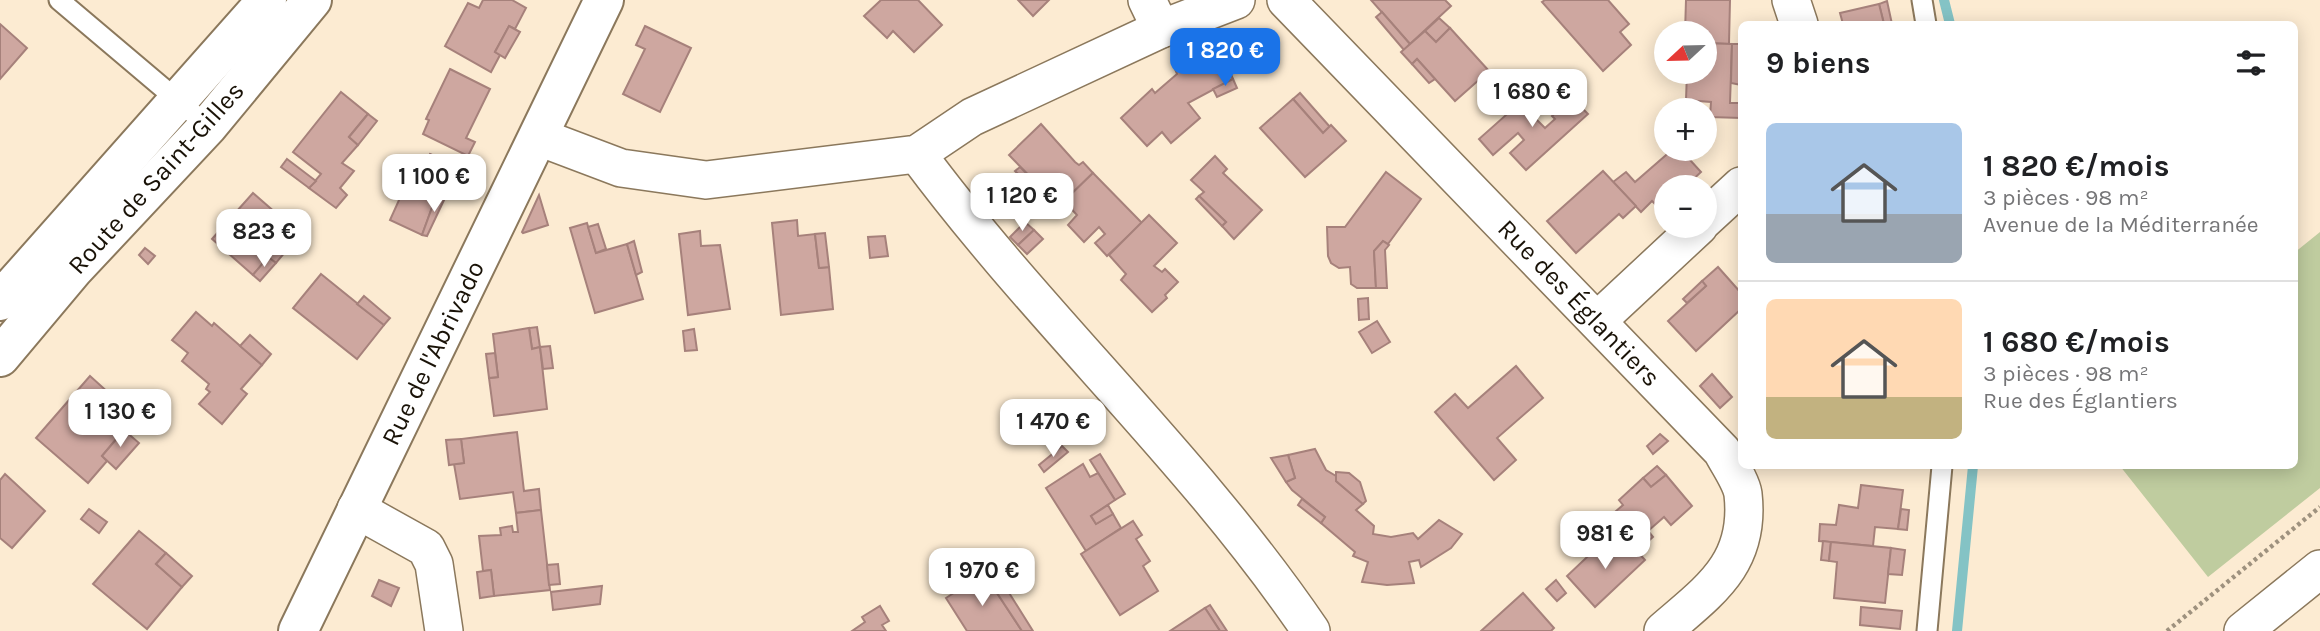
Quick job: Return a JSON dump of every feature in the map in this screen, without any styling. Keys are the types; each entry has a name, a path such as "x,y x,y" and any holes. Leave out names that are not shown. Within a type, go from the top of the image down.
{"main road":[{"name":"Route de Saint-Gilles","path":"0,356 105,236 193,113 267,0"},
{"name":"Route de Saint-Gilles","path":"0,300 312,0"},
{"name":"Rue de l'Abrivado","path":"298,631 604,0"}],"street":[{"path":"539,137 621,168 706,180 917,155 972,117 1154,15 1236,0"},
{"name":"Rue des Églantiers","path":"1286,0 1722,451 1743,492 1740,541 1723,579 1663,631"},
{"path":"1791,0 1798,21"},
{"path":"917,155 971,226 1196,479 1311,631"},
{"path":"1717,208 1738,189"},
{"path":"1597,321 1686,238"},
{"path":"356,509 426,548 434,564 444,631"},
{"path":"2243,631 2320,569"}],"lane":[{"path":"59,0 193,113"},
{"path":"1922,0 1926,21"},
{"path":"1927,631 1939,528 1942,469"}],"path":[{"path":"2167,631 2320,507"}],"green space":[{"path":"2320,232 2320,488 2208,577 2122,469 2298,469 2298,250"}],"building":[{"path":"483,0 512,0 526,8 515,29 509,26 495,52 500,55 491,72 445,46 468,3 479,8"},
{"path":"881,0 918,0 942,25 914,52 893,31 887,38 864,16"},
{"path":"1018,0 1049,0 1033,16"},
{"path":"1371,0 1445,0 1451,6 1410,44"},
{"path":"1608,0 1629,24 1620,32 1631,45 1603,71 1542,2"},
{"path":"1686,0 1730,0 1729,44 1717,44 1717,21 1685,21"},
{"path":"1887,1 1891,21 1883,21 1879,4"},
{"path":"1879,4 1883,21 1842,21 1840,13"},
{"path":"1382,12 1410,44 1404,50 1376,17"},
{"path":"1439,18 1450,28 1436,42 1425,31"},
{"path":"0,24 27,48 0,79"},
{"path":"509,26 520,32 505,58 495,52"},
{"path":"645,26 691,48 660,112 623,94 645,49 636,45"},
{"path":"1450,28 1489,71 1455,101 1417,59 1412,64 1401,52 1425,31 1436,42"},
{"path":"1717,43 1732,44 1730,103 1738,103 1738,118 1717,117 1717,98 1686,98 1687,84 1717,84"},
{"path":"1732,44 1738,44 1738,84 1731,83"},
{"path":"1220,48 1233,79 1188,103 1200,118 1171,143 1162,132 1147,146 1121,118 1152,89 1155,93 1177,74 1175,69"},
{"path":"1417,59 1435,79 1429,83 1412,64"},
{"path":"450,69 490,89 466,138 475,142 468,156 423,134 429,120 426,119"},
{"path":"1233,79 1237,88 1217,97 1213,89"},
{"path":"1533,91 1548,106 1535,118 1545,128 1555,119 1552,116 1572,98 1588,114 1526,170 1510,153 1524,140 1518,133 1493,155 1479,139"},
{"path":"341,92 368,114 349,137 358,145 342,163 354,171 340,188 347,195 336,208 309,188 321,174 293,152"},
{"path":"1300,93 1330,127 1323,133 1293,99"},
{"path":"1293,99 1323,133 1331,125 1346,141 1305,177 1260,128"},
{"path":"368,114 377,121 358,145 349,137"},
{"path":"1041,124 1075,162 1079,165 1083,162 1093,173 1054,211 1038,194 1043,190 1009,155"},
{"path":"430,154 456,166 450,180 424,168"},
{"path":"1215,156 1227,169 1223,173 1262,210 1234,239 1222,226 1226,222 1199,196 1204,192 1191,180"},
{"path":"287,159 316,181 309,188 281,167"},
{"path":"1659,161 1691,161 1701,172 1698,175 1654,175 1654,203 1652,201 1641,212 1613,182 1626,172 1635,182"},
{"path":"419,165 452,181 445,198 437,194 422,235 390,220 409,178 412,179"},
{"path":"1020,167 1043,190 1038,194 1015,171"},
{"path":"1603,171 1636,206 1623,218 1619,214 1576,253 1547,221"},
{"path":"1386,172 1421,199 1388,244 1383,241 1374,251 1376,288 1357,288 1351,284 1350,267 1339,268 1331,263 1328,256 1327,227 1345,227"},
{"path":"1093,173 1142,223 1107,256 1095,243 1105,234 1099,227 1084,242 1068,225 1077,215 1064,201"},
{"path":"253,193 300,234 276,263 268,257 253,275 212,239"},
{"path":"437,194 445,198 427,236 422,235"},
{"path":"539,195 548,225 523,233 522,232"},
{"path":"1199,196 1226,222 1222,226 1196,199"},
{"path":"1149,215 1177,243 1154,266 1162,272 1165,269 1178,282 1165,295 1167,298 1152,312 1121,280 1126,274 1109,255"},
{"path":"797,220 798,236 815,234 819,268 829,267 833,309 781,315 772,223"},
{"path":"1025,222 1034,230 1018,245 1010,237"},
{"path":"587,223 596,253 627,244 643,299 595,313 570,228"},
{"path":"598,224 606,249 596,253 588,227"},
{"path":"1034,230 1043,239 1027,254 1018,245"},
{"path":"700,231 701,246 720,245 730,309 688,315 679,234"},
{"path":"825,233 829,267 819,268 815,234"},
{"path":"885,236 888,256 870,258 868,237"},
{"path":"634,241 642,272 636,275 627,244"},
{"path":"1383,241 1389,245 1385,250 1387,288 1376,288 1374,251"},
{"path":"145,248 155,256 148,264 139,255"},
{"path":"268,257 276,263 260,281 253,275"},
{"path":"1718,267 1738,290 1738,312 1696,351 1668,321 1706,286 1702,281"},
{"path":"321,274 384,325 357,359 293,308"},
{"path":"1702,281 1706,286 1687,303 1683,299"},
{"path":"364,296 390,318 384,325 357,304"},
{"path":"1368,298 1369,319 1359,320 1358,299"},
{"path":"196,312 212,326 214,323 262,365 241,389 247,394 222,424 199,404 210,392 206,389 209,384 182,361 188,353 172,340"},
{"path":"1377,321 1390,342 1372,353 1359,332"},
{"path":"537,327 540,347 532,349 529,328"},
{"path":"529,328 532,349 540,347 547,409 494,416 489,378 498,377 493,334"},
{"path":"694,329 697,350 685,351 683,331"},
{"path":"250,335 271,354 262,365 240,346"},
{"path":"550,346 553,368 543,369 540,347"},
{"path":"495,353 498,377 489,378 486,354"},
{"path":"1516,366 1543,398 1497,438 1516,460 1494,480 1435,412 1455,394 1468,408"},
{"path":"1712,374 1732,397 1720,408 1700,386"},
{"path":"90,376 110,394 99,408 124,430 102,456 107,461 88,483 36,438"},
{"path":"124,430 139,443 116,469 102,456"},
{"path":"517,432 524,491 539,489 541,510 516,513 513,492 460,499 454,464 464,463 461,439"},
{"path":"1660,434 1668,441 1653,454 1647,446"},
{"path":"461,439 464,463 449,465 446,440"},
{"path":"1062,446 1068,452 1044,472 1039,465"},
{"path":"1315,449 1326,470 1336,476 1336,481 1363,504 1356,510 1374,526 1373,534 1391,537 1413,533 1418,539 1439,520 1462,534 1451,548 1421,567 1419,560 1409,562 1414,583 1387,585 1362,582 1368,562 1353,556 1355,552 1321,523 1325,517 1286,482 1295,478 1288,455"},
{"path":"1100,454 1125,494 1115,500 1090,460"},
{"path":"1288,455 1295,478 1286,482 1271,458"},
{"path":"1083,464 1090,477 1098,473 1115,500 1091,516 1096,524 1113,514 1121,528 1086,551 1046,488"},
{"path":"1657,466 1666,475 1651,487 1643,478"},
{"path":"1336,472 1349,473 1360,482 1366,501 1363,504 1336,481"},
{"path":"5,474 45,511 12,548 0,538 0,480"},
{"path":"1666,475 1692,506 1671,525 1664,517 1648,531 1653,537 1637,551 1608,518 1623,505 1619,500 1643,478 1651,487"},
{"path":"1861,485 1903,490 1898,529 1875,527 1873,546 1819,541 1820,524 1836,525 1839,505 1858,508"},
{"path":"1302,499 1325,517 1321,523 1298,505"},
{"path":"1108,505 1113,514 1096,524 1091,516"},
{"path":"89,509 107,522 99,533 81,519"},
{"path":"1901,509 1909,510 1907,530 1898,529"},
{"path":"541,510 550,590 494,596 491,570 483,571 479,536 501,535 500,528 512,526 513,532 518,532 516,513"},
{"path":"1133,521 1142,535 1136,539 1150,561 1143,566 1158,591 1120,615 1081,554"},
{"path":"139,531 166,553 156,564 182,587 147,629 93,584"},
{"path":"1627,540 1645,560 1595,607 1567,576 1603,542 1613,552"},
{"path":"1823,541 1831,542 1829,561 1821,560"},
{"path":"1831,542 1891,548 1885,603 1834,598 1837,562 1829,561"},
{"path":"1891,548 1905,550 1902,575 1888,574"},
{"path":"166,553 192,576 182,587 156,564"},
{"path":"558,564 560,584 549,585 547,565"},
{"path":"491,570 494,596 480,598 477,572"},
{"path":"985,573 1022,631 967,631 946,598"},
{"path":"379,580 399,588 391,606 372,596"},
{"path":"1556,580 1566,593 1557,601 1546,589"},
{"path":"602,586 600,604 553,610 551,592"},
{"path":"1006,588 1033,631 1022,631 997,593"},
{"path":"1523,593 1554,628 1551,631 1481,631"},
{"path":"1210,605 1227,631 1220,631 1205,608"},
{"path":"880,606 889,621 882,625 886,631 852,631 865,622 862,617"},
{"path":"1861,607 1902,611 1900,629 1860,625"},
{"path":"1205,608 1220,631 1170,631"}],"waterway":[{"path":"1944,0 1949,21"},
{"path":"1957,631 1973,469"}]}
